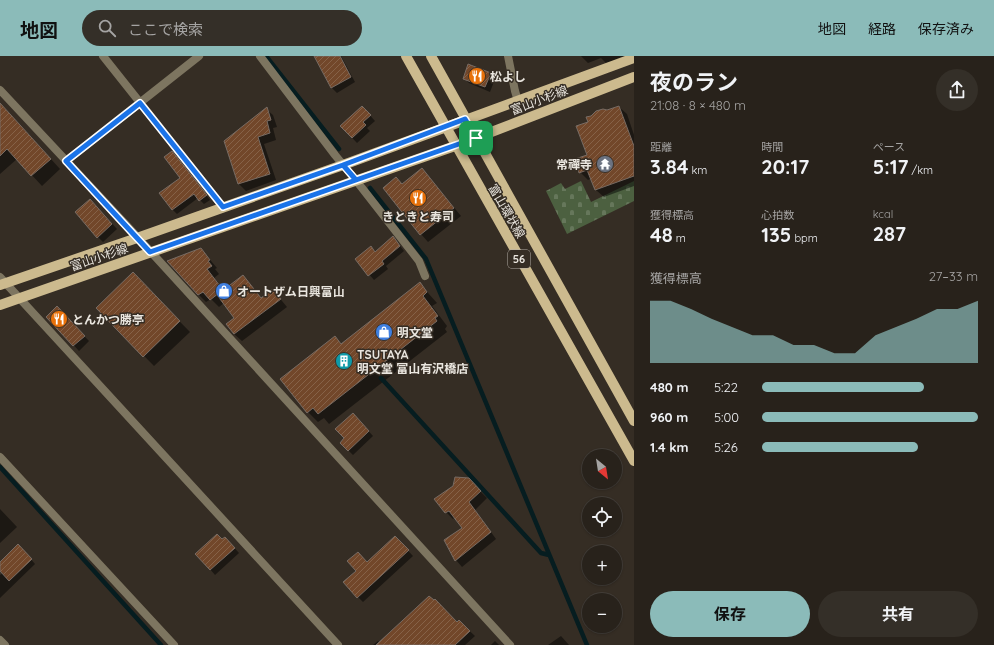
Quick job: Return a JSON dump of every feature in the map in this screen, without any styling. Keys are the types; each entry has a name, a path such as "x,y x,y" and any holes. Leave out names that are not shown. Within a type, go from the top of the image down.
{"main road":[{"name":"富山環状線","path":"406,56 444,127 634,461"},
{"name":"富山環状線","path":"431,56 634,422"},
{"name":"富山小杉線","path":"2,282 137,238 343,165 634,58"},
{"name":"富山小杉線","path":"0,305 455,146 634,76"}],"street":[{"path":"103,56 223,207"},
{"path":"66,161 199,56"},
{"path":"260,56 343,165 419,261 425,276"},
{"path":"508,56 518,101"},
{"path":"0,90 510,645"},
{"path":"2,282 19,298 338,645"},
{"path":"0,457 174,645"},
{"path":"0,640 5,645"}],"green space":[{"path":"581,181 591,202 634,181 634,201 567,234 546,191 561,183 565,189"}],"building":[{"path":"314,56 340,56 351,77 331,88"},
{"name":"松よし","path":"468,64 491,73 485,87 463,79"},
{"path":"0,103 51,159 31,176 7,149 0,156"},
{"path":"362,106 371,115 363,122 366,125 352,138 340,126"},
{"path":"619,106 634,146 634,176 595,190 587,170 579,173 575,159 587,155 576,126 588,122 586,117 591,116 596,111 603,109 607,110"},
{"path":"267,107 271,120 267,121 270,133 258,137 270,174 238,184 224,141"},
{"path":"172,151 207,195 199,201 194,194 172,210 159,193 180,178 164,157"},
{"name":"きときと寿司","path":"422,168 454,208 420,235 383,188 396,177 402,184"},
{"path":"90,199 112,224 97,238 75,212"},
{"path":"393,236 400,246 382,261 384,264 368,276 355,259 371,246 375,252"},
{"path":"201,248 210,260 208,261 212,266 207,269 223,290 210,300 203,292 198,295 167,261"},
{"path":"133,272 180,321 143,357 96,308"},
{"path":"243,275 261,298 273,289 281,299 234,334 226,324 234,318 217,295"},
{"name":"TSUTAYA 明文堂 富山有沢橋店","path":"420,282 427,292 423,296 438,316 435,318 437,321 318,414 313,408 307,413 280,379 335,336 341,344"},
{"path":"57,306 85,336 73,346 46,317"},
{"path":"353,413 369,431 348,451 340,443 344,438 335,429"},
{"path":"455,477 469,478 481,491 469,502 491,532 455,561 444,540 462,528 449,511 445,513 434,499 453,486"},
{"path":"217,534 222,539 225,537 235,548 210,570 195,554"},
{"path":"395,536 409,550 357,598 343,582 356,571 347,561 358,552 367,562"},
{"path":"18,544 32,559 9,581 0,571 0,562"},
{"path":"429,596 434,600 435,599 457,622 459,620 470,631 455,645 376,645"}],"waterway":[{"path":"266,56 339,149"},
{"path":"370,188 426,259 587,645"},
{"path":"381,378 541,553 549,555"},
{"path":"0,467 161,645"}],"place":[{"name":"松よし","path":"477,76"},
{"name":"常禪寺","path":"605,164"},
{"name":"きときと寿司","path":"418,198"},
{"name":"オートザム日興富山","path":"224,291"},
{"name":"とんかつ勝亭","path":"59,319"},
{"name":"明文堂","path":"384,332"},
{"name":"TSUTAYA 明文堂 富山有沢橋店","path":"344,361"}],"route":[{"path":"476,138 356,180 343,165 223,207 140,103 66,161 150,252 356,180 343,165 465,119 476,138"}]}
